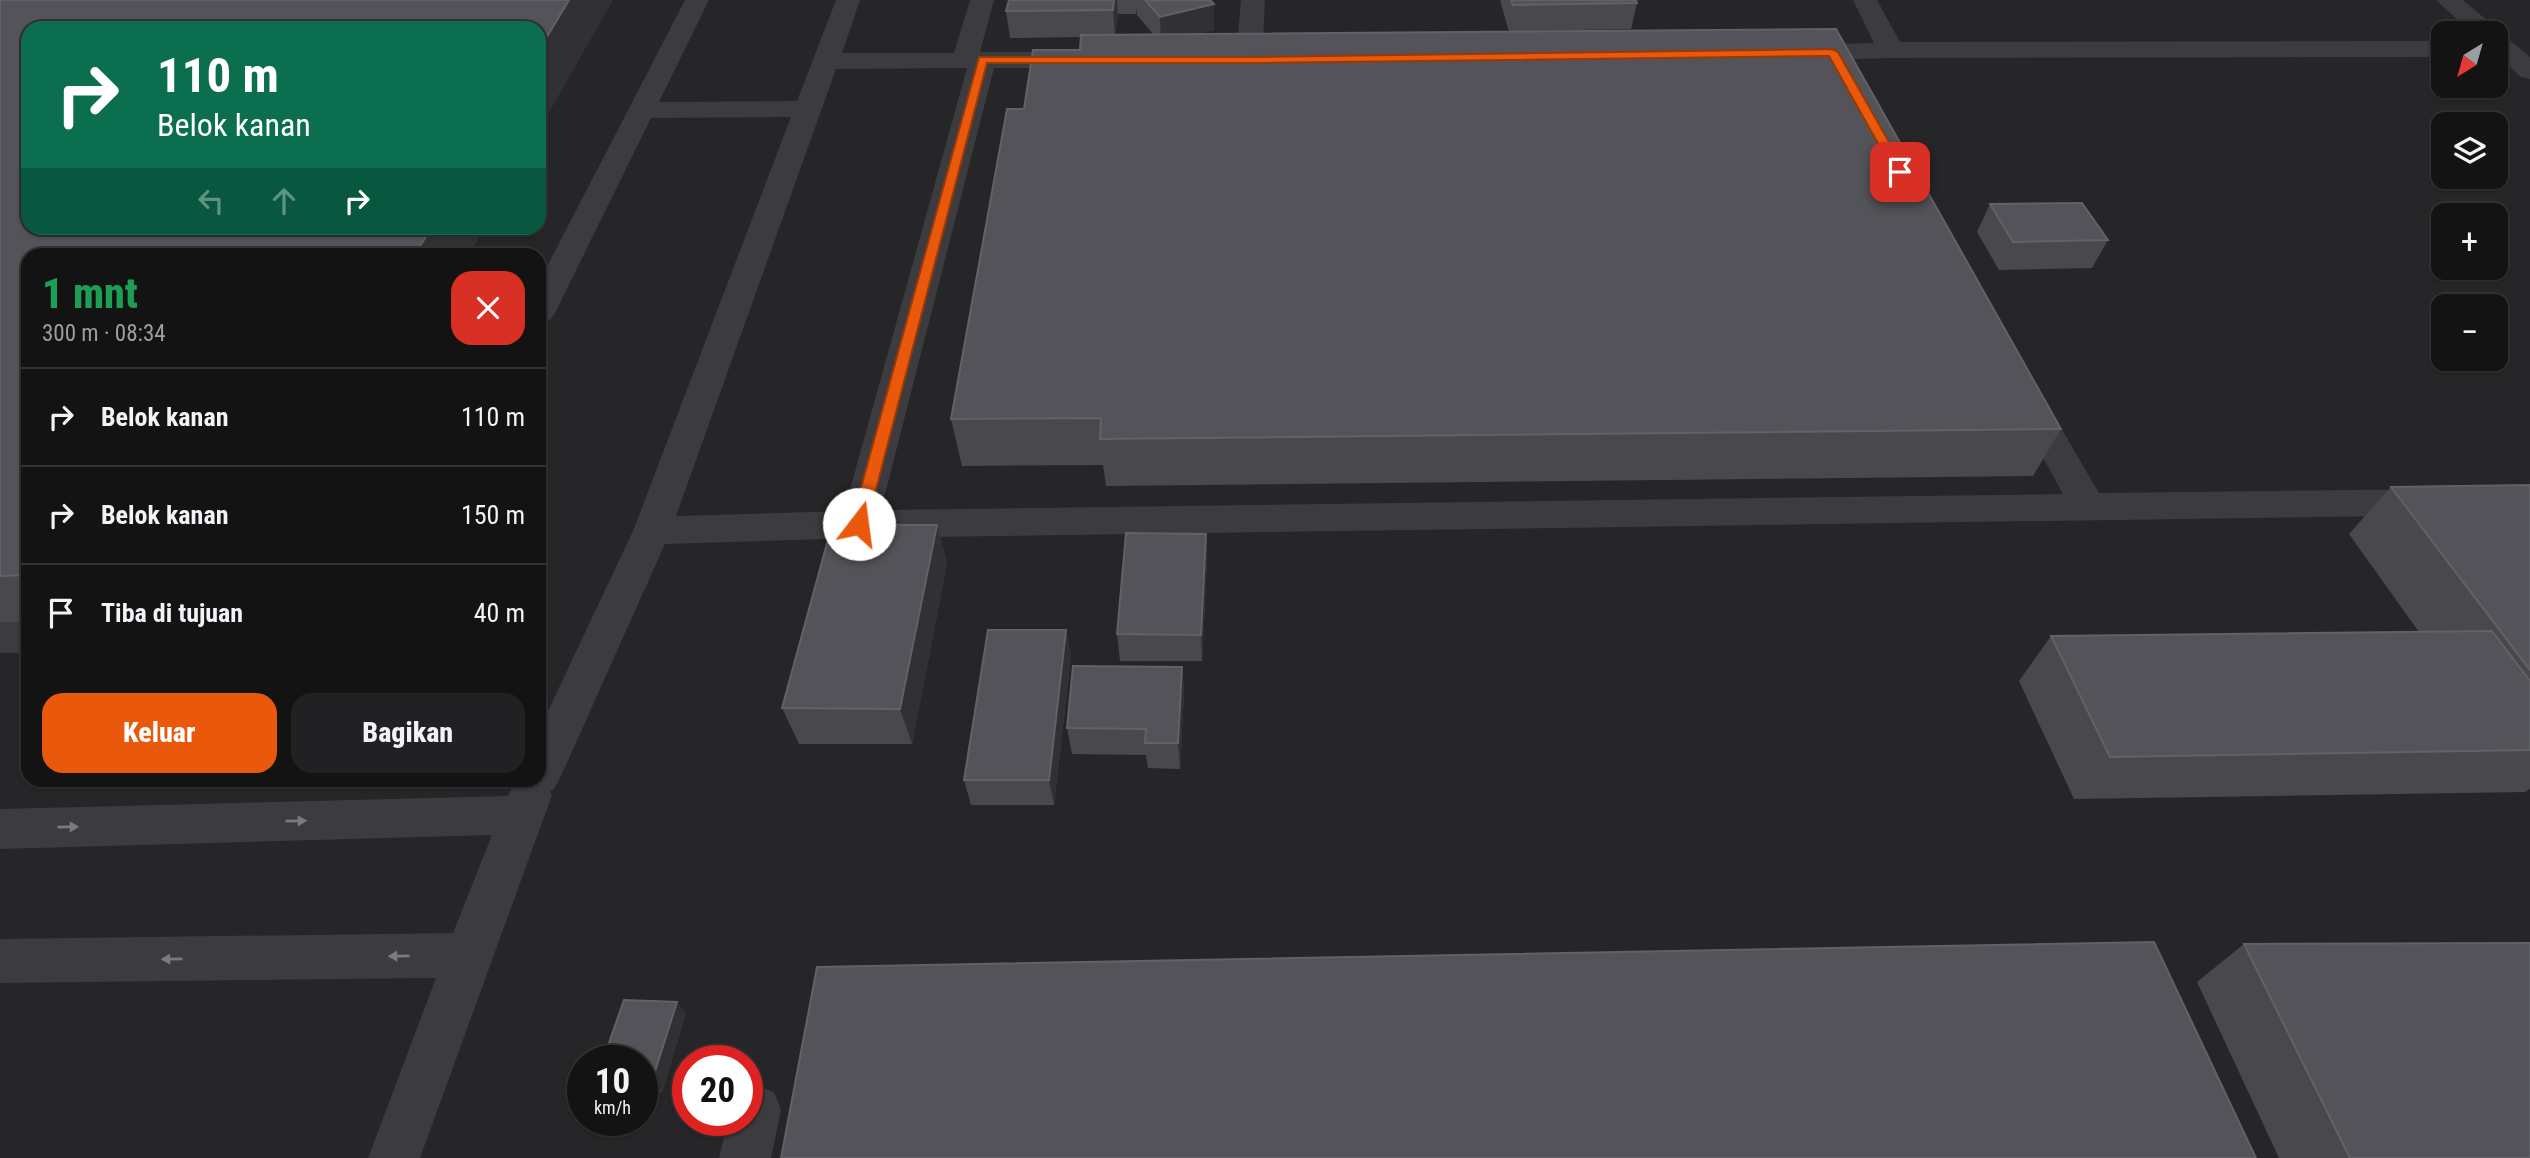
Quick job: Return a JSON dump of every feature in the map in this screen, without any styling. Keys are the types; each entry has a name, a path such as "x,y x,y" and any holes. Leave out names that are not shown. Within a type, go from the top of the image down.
{"street":[{"path":"546,299 697,0"},
{"path":"546,763 652,531 848,0"},
{"path":"859,524 974,60 982,0"},
{"path":"1249,60 1253,0"},
{"path":"1865,0 1891,50"},
{"path":"2448,0 2471,21"},
{"path":"1777,53 1839,64 1891,50 2431,49"},
{"path":"2508,53 2530,71"},
{"path":"827,61 1102,60"},
{"path":"1222,60 1277,60"},
{"path":"640,110 806,110"},
{"path":"2014,374 2088,506"},
{"path":"652,531 859,524 2530,502"},
{"path":"0,638 21,637"},
{"path":"0,829 533,791 467,955 394,1158"},
{"path":"0,961 467,955"},
{"path":"745,1158 750,1136"}],"shaded area":[{"path":"0,0 2530,0 2530,1158 0,1158"}],"building":[{"path":"0,0 569,0 546,38 546,21 21,21 21,235 427,235 419,248 21,248 21,575 0,576"},
{"path":"1009,0 1114,0 1113,10 1006,11"},
{"path":"1145,0 1210,0 1214,4 1160,17"},
{"path":"1511,0 1636,0 1637,3 1513,5"},
{"path":"1836,29 2061,429 1100,439 1101,418 951,419 1007,109 1024,109 1033,50 1080,50 1081,35"},
{"path":"2082,203 2108,240 2013,242 1990,204"},
{"path":"2530,485 2530,670 2391,487"},
{"path":"832,525 937,525 900,709 782,708"},
{"path":"1126,533 1206,534 1201,635 1117,634"},
{"path":"988,630 1066,630 1049,780 964,780"},
{"path":"2492,631 2530,681 2530,750 2110,757 2051,636"},
{"path":"1073,666 1182,667 1178,743 1145,743 1146,729 1067,728"},
{"path":"2154,942 2256,1158 781,1158 817,967"},
{"path":"2530,943 2530,1158 2350,1158 2244,944"},
{"path":"624,1000 677,1002 658,1062 658,1045 608,1045"}],"route":[{"path":"859,524 983,60 1249,60 1832,52 1900,172"}]}
